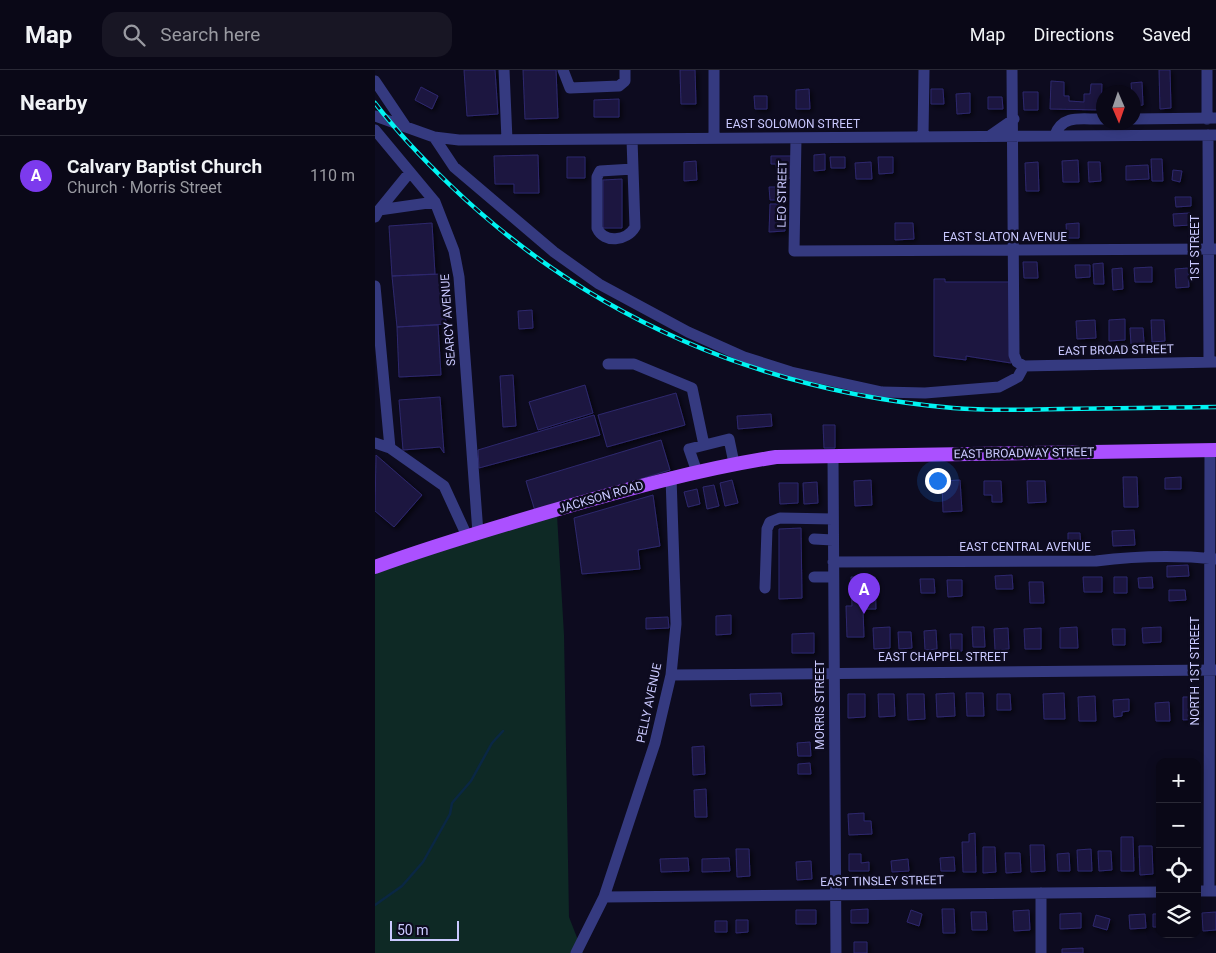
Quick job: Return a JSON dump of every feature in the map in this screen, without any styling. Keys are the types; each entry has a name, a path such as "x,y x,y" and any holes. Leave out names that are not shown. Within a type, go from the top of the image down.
{"main road":[{"name":"EAST BROADWAY STREET","path":"833,456 1213,450"},
{"name":"JACKSON ROAD","path":"375,567 473,535 671,478 734,463 776,457 833,456"}],"street":[{"path":"504,70 507,140"},
{"path":"563,70 570,88 619,86 625,81 625,70"},
{"path":"714,70 714,138"},
{"path":"923,70 923,136"},
{"path":"434,137 454,167 554,252 599,284 687,332 744,357 791,372 882,392 925,393 999,387 1018,377 1021,364 1014,355 1014,135 1012,70"},
{"path":"1141,119 1212,118 1207,70"},
{"path":"375,81 406,127"},
{"name":"EAST SOLOMON STREET","path":"375,116 434,137 459,140 1212,135"},
{"path":"991,135 1013,119"},
{"path":"1055,135 1059,125 1067,120 1096,120"},
{"path":"1094,135 1096,128"},
{"name":"SEARCY AVENUE","path":"375,130 435,202 455,251 459,277 473,535"},
{"name":"1ST STREET","path":"1212,135 1212,362"},
{"name":"LEO STREET","path":"794,251 796,138"},
{"path":"632,139 633,168 635,227 631,233 624,237 605,237 599,234 597,228 597,177 600,171 605,169 633,168"},
{"path":"377,214 410,172"},
{"path":"377,214 435,202"},
{"name":"EAST SLATON AVENUE","path":"794,251 1014,252 1212,249"},
{"path":"375,286 390,448"},
{"name":"EAST BROAD STREET","path":"1021,364 1212,362"},
{"path":"608,364 634,364 692,388 704,445"},
{"path":"697,472 689,449 704,445 729,439 734,463"},
{"path":"375,443 390,448 445,486 473,535"},
{"name":"NORTH 1ST STREET","path":"1207,891 1212,670 1213,450"},
{"name":"MORRIS STREET","path":"833,456 836,953"},
{"name":"PELLY AVENUE","path":"576,953 604,897 655,743 671,675 675,624 671,478"},
{"path":"765,588 767,529 770,522 780,518 833,519"},
{"path":"814,539 833,540"},
{"name":"EAST CENTRAL AVENUE","path":"833,562 1096,561 1128,557 1189,556 1213,558"},
{"path":"814,577 833,577"},
{"name":"EAST CHAPPEL STREET","path":"671,675 833,672 1212,670"},
{"name":"EAST TINSLEY STREET","path":"604,897 1156,892"},
{"path":"1041,893 1041,953"}],"green space":[{"path":"557,515 564,635 569,917 583,953 375,953 375,570"}],"building":[{"path":"464,70 495,70 498,114 467,116"},
{"path":"523,70 556,70 558,118 525,119"},
{"path":"680,70 695,70 696,104 681,104"},
{"path":"1159,70 1170,70 1171,108 1160,109"},
{"path":"1051,81 1064,82 1064,96 1069,96 1069,101 1084,102 1084,94 1090,94 1091,84 1102,84 1096,85 1096,110 1050,109"},
{"path":"1142,82 1143,105 1141,105 1141,85 1131,85 1131,83"},
{"path":"421,87 438,96 432,109 415,100"},
{"path":"809,89 810,109 796,109 796,90"},
{"path":"931,89 943,89 944,104 931,104"},
{"path":"1023,92 1038,92 1038,110 1024,110"},
{"path":"970,93 970,113 957,114 956,94"},
{"path":"754,96 767,96 767,109 755,109"},
{"path":"988,97 1002,97 1003,109 988,109"},
{"path":"619,99 619,117 594,117 594,100"},
{"path":"825,154 825,170 814,171 814,155"},
{"path":"538,155 539,193 514,193 514,184 495,184 494,156"},
{"path":"771,156 791,156 792,178 777,179 776,164 771,164"},
{"path":"567,157 585,157 585,178 567,178"},
{"path":"830,157 845,157 845,168 831,168"},
{"path":"878,157 893,157 893,173 879,174"},
{"path":"1151,159 1162,159 1163,181 1152,181"},
{"path":"1078,160 1079,182 1063,182 1062,161"},
{"path":"696,161 697,180 684,181 684,162"},
{"path":"871,162 872,179 856,179 855,163"},
{"path":"1038,162 1039,191 1026,191 1025,163"},
{"path":"1088,162 1100,162 1101,181 1089,182"},
{"path":"1148,165 1149,179 1126,180 1126,166"},
{"path":"1173,170 1182,171 1180,182 1172,180"},
{"path":"622,179 622,228 603,228 603,180"},
{"path":"769,187 785,187 786,200 770,200"},
{"path":"1175,197 1191,197 1191,206 1176,207"},
{"path":"770,204 784,204 785,231 769,232"},
{"path":"1190,213 1191,225 1174,226 1173,214"},
{"path":"432,223 435,274 392,276 389,226"},
{"path":"895,223 913,223 914,239 895,240"},
{"path":"1079,223 1079,238 1067,238 1066,224"},
{"path":"1023,262 1037,262 1038,278 1024,278"},
{"path":"1103,263 1104,284 1094,284 1093,264"},
{"path":"1075,265 1090,265 1090,277 1076,278"},
{"path":"1152,267 1152,282 1135,282 1134,268"},
{"path":"1122,268 1123,289 1113,290 1112,269"},
{"path":"1188,268 1189,287 1176,288 1175,269"},
{"path":"443,274 446,324 397,327 392,276"},
{"path":"934,279 945,279 945,282 1009,282 1011,363 966,356 966,360 934,356"},
{"path":"532,310 533,328 519,329 518,311"},
{"path":"1125,319 1125,340 1109,341 1109,320"},
{"path":"1095,320 1096,338 1077,339 1076,321"},
{"path":"1151,320 1164,320 1165,341 1152,342"},
{"path":"438,325 441,375 399,377 397,327"},
{"path":"1130,328 1143,328 1144,343 1131,344"},
{"path":"513,375 516,426 503,427 500,376"},
{"path":"585,385 593,413 538,430 529,402"},
{"path":"676,393 685,425 607,447 598,415"},
{"path":"440,397 444,453 440,447 403,450 399,400"},
{"path":"771,414 772,426 738,429 737,416"},
{"path":"594,415 600,435 479,468 478,450"},
{"path":"823,425 835,425 835,448 824,448"},
{"path":"661,440 670,470 535,511 526,481"},
{"path":"376,455 422,495 394,527 375,511"},
{"path":"1123,477 1137,477 1138,507 1124,507"},
{"path":"1181,477 1181,489 1165,489 1165,478"},
{"path":"732,480 738,503 725,506 720,483"},
{"path":"871,480 872,505 855,506 854,481"},
{"path":"960,480 962,511 943,512 942,481"},
{"path":"984,481 1001,481 1002,502 992,502 992,495 984,495"},
{"path":"1027,481 1045,481 1046,502 1028,503"},
{"path":"817,482 818,503 804,504 803,483"},
{"path":"779,483 798,483 798,503 780,504"},
{"path":"714,485 719,506 707,509 703,487"},
{"path":"697,489 700,504 688,507 684,492"},
{"path":"653,495 660,546 638,550 640,569 582,574 574,518"},
{"path":"801,528 802,598 779,599 779,529"},
{"path":"1134,530 1135,545 1113,546 1112,531"},
{"path":"1068,533 1080,533 1081,551 1068,552"},
{"path":"1188,565 1189,576 1167,577 1167,566"},
{"path":"1012,575 1013,589 996,589 995,576"},
{"path":"851,577 875,577 876,609 863,609 864,637 847,637 846,606 852,606"},
{"path":"1083,577 1102,577 1102,592 1084,592"},
{"path":"1114,577 1127,577 1127,593 1114,593"},
{"path":"1152,577 1153,588 1139,588 1138,578"},
{"path":"920,579 934,579 935,593 921,593"},
{"path":"947,580 962,580 962,596 948,597"},
{"path":"1029,582 1043,582 1044,603 1030,603"},
{"path":"1169,590 1185,590 1186,600 1169,601"},
{"path":"731,615 731,634 716,635 716,616"},
{"path":"668,617 669,628 646,629 646,618"},
{"path":"890,627 890,648 874,649 873,628"},
{"path":"972,627 984,627 985,647 973,647"},
{"path":"1077,627 1078,648 1060,648 1060,628"},
{"path":"1161,627 1161,642 1143,643 1142,628"},
{"path":"1008,628 1009,649 995,650 994,629"},
{"path":"1041,628 1041,649 1025,649 1024,629"},
{"path":"1112,629 1125,629 1125,645 1113,645"},
{"path":"936,630 937,649 925,650 924,631"},
{"path":"898,632 911,632 912,648 899,649"},
{"path":"814,633 814,653 792,653 792,634"},
{"path":"950,634 962,634 962,651 951,651"},
{"path":"781,693 782,705 751,706 750,694"},
{"path":"954,693 955,716 937,717 936,694"},
{"path":"966,693 983,693 984,716 967,716"},
{"path":"1064,693 1065,719 1044,719 1043,694"},
{"path":"848,694 865,694 865,717 848,718"},
{"path":"878,694 894,694 895,716 879,717"},
{"path":"907,694 924,694 925,719 908,720"},
{"path":"997,694 1010,694 1011,710 997,710"},
{"path":"1095,696 1096,721 1079,721 1078,697"},
{"path":"1183,697 1196,697 1197,719 1183,720"},
{"path":"1129,699 1129,711 1122,712 1122,716 1114,717 1113,700"},
{"path":"1169,702 1170,721 1156,721 1155,703"},
{"path":"810,742 811,756 798,756 797,743"},
{"path":"704,746 705,774 693,775 692,747"},
{"path":"810,763 811,774 798,774 798,764"},
{"path":"706,789 707,817 695,817 694,790"},
{"path":"864,813 864,821 871,821 872,834 849,835 848,814"},
{"path":"975,833 976,872 963,872 962,842 969,842 969,834"},
{"path":"1121,837 1133,837 1134,871 1121,871"},
{"path":"1030,845 1044,845 1045,871 1031,872"},
{"path":"1139,846 1152,846 1153,874 1140,875"},
{"path":"983,847 995,847 996,872 983,873"},
{"path":"736,849 749,849 750,876 737,877"},
{"path":"1091,849 1092,871 1078,871 1077,850"},
{"path":"1098,851 1111,851 1112,870 1099,871"},
{"path":"1005,853 1020,853 1021,872 1006,873"},
{"path":"1069,853 1070,871 1058,871 1057,854"},
{"path":"849,854 861,854 861,863 869,862 869,871 849,871"},
{"path":"954,857 955,871 941,871 940,858"},
{"path":"688,858 689,871 661,872 660,859"},
{"path":"729,858 730,871 702,872 702,859"},
{"path":"908,859 909,871 892,872 891,861"},
{"path":"811,861 812,879 797,880 796,862"},
{"path":"868,909 868,923 851,923 851,910"},
{"path":"942,909 954,909 955,933 943,933"},
{"path":"796,910 816,910 816,924 796,924"},
{"path":"911,910 922,914 919,926 907,922"},
{"path":"1029,910 1030,930 1014,931 1013,911"},
{"path":"971,912 986,912 987,930 972,930"},
{"path":"1216,912 1216,930 1203,931 1202,913"},
{"path":"1081,913 1081,928 1060,929 1060,914"},
{"path":"1145,914 1146,928 1130,929 1129,915"},
{"path":"1153,914 1156,914 1156,927 1153,927"},
{"path":"1096,915 1110,919 1107,930 1093,926"},
{"path":"736,920 748,920 748,932 736,933"},
{"path":"715,921 727,921 727,932 715,932"},
{"path":"854,942 867,942 867,953 854,953"},
{"path":"1083,948 1083,953 1062,953 1062,949"}],"waterway":[{"path":"375,905 402,886 423,862 450,814 452,803 471,781 492,743 503,731"}],"railway":[{"path":"375,103 411,146 451,186 505,233 561,274 621,310 683,340 747,365 814,385 882,399 953,408 1007,410 1216,407"}],"place":[{"name":"Calvary Baptist Church","path":"864,614"}]}
